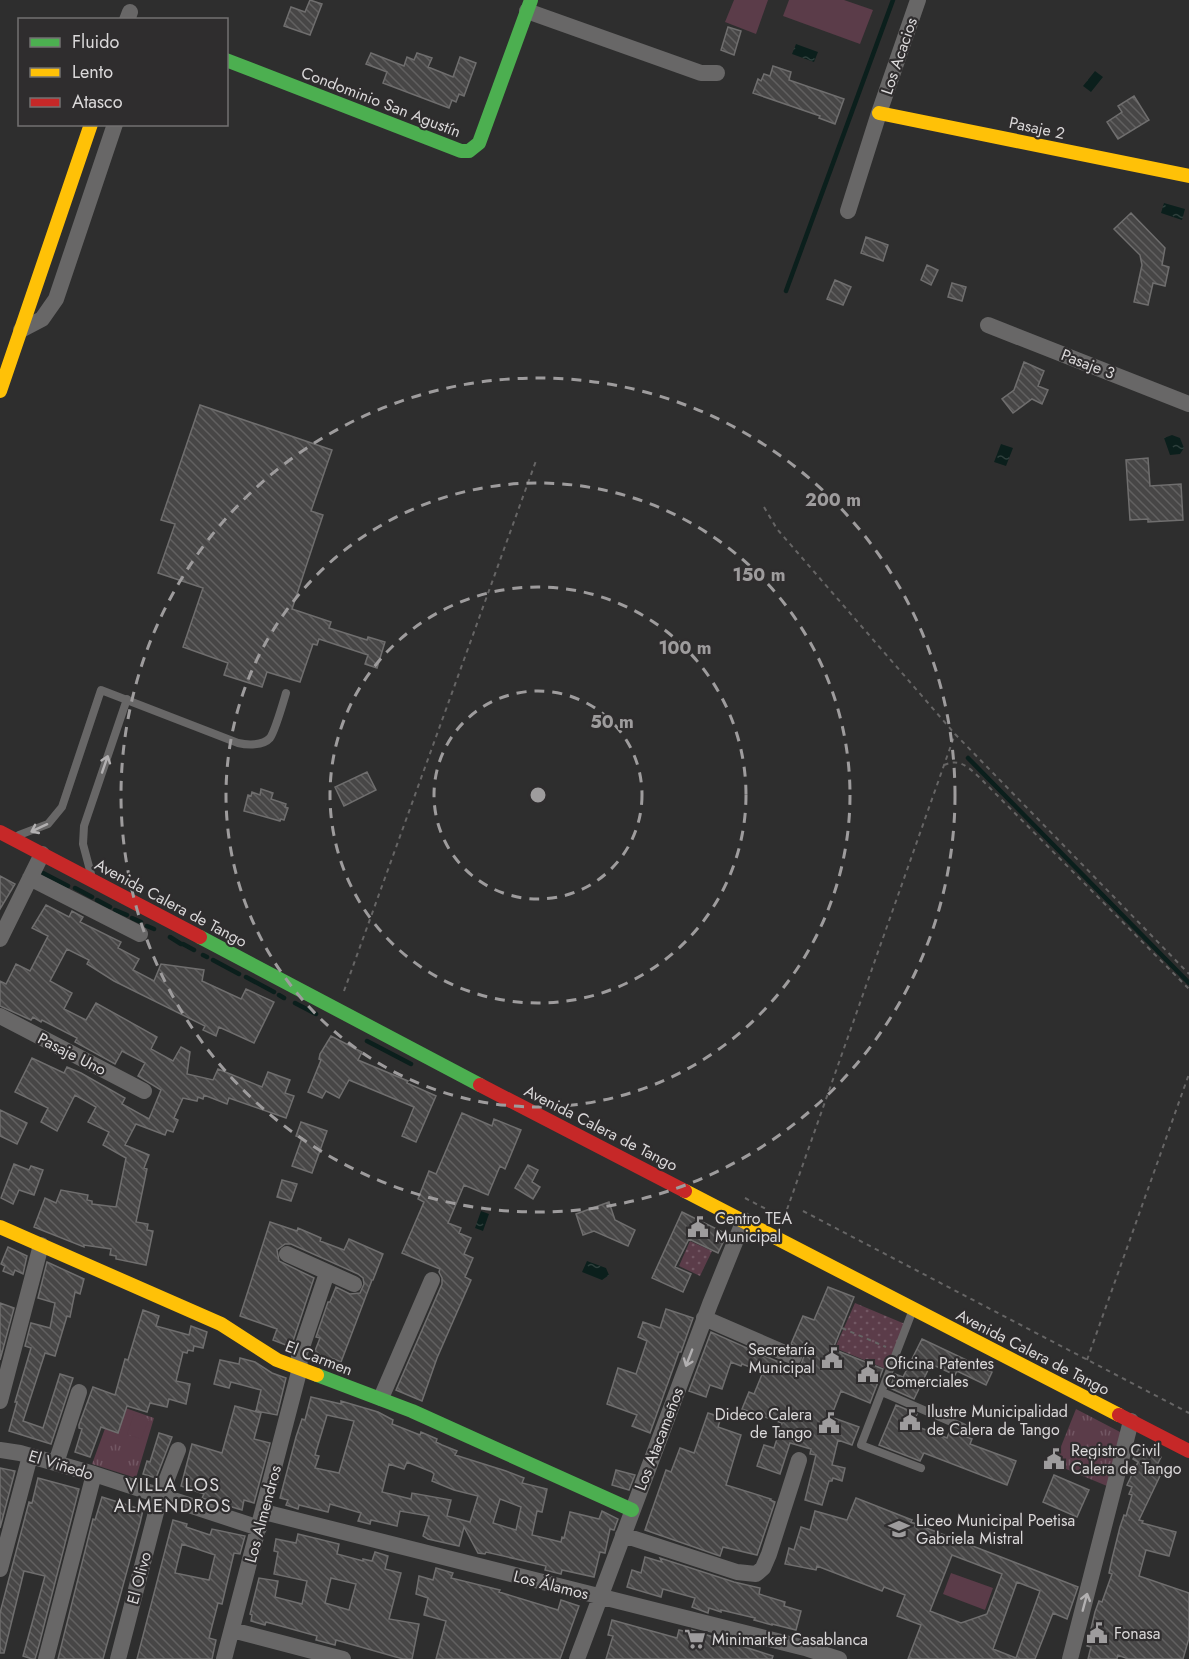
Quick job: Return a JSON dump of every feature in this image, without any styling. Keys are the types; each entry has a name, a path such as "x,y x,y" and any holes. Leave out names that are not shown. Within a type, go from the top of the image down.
{"street":[{"name":"Los Acacios","path":"848,211 918,0"},
{"name":"Condominio San Agustín","path":"228,61 468,152 475,149 479,143 529,6"},
{"path":"529,6 700,73 717,73"},
{"name":"Pasaje 2","path":"879,113 1189,176"},
{"path":"0,391 90,126"},
{"path":"21,330 42,319 56,299 114,126"},
{"name":"Pasaje 3","path":"988,325 1189,404"},
{"name":"Avenida Calera de Tango","path":"5,835 94,881 169,925 337,1009 1189,1451"},
{"path":"0,939 42,854"},
{"path":"30,878 140,934"},
{"name":"Pasaje Uno","path":"0,1016 144,1091"},
{"name":"Los Atacameños","path":"577,1659 704,1318 744,1220"},
{"name":"El Carmen","path":"0,1227 221,1324 265,1354 381,1398 633,1509"},
{"path":"0,1401 41,1245"},
{"path":"287,1254 354,1284"},
{"name":"Los Almendros","path":"224,1659 300,1368 299,1356 327,1273"},
{"path":"381,1398 432,1280"},
{"path":"704,1318 794,1357"},
{"path":"56,1463 79,1392"},
{"path":"1070,1659 1131,1421"},
{"name":"El Viñedo","path":"0,1450 94,1474 160,1497 261,1520"},
{"name":"El Olivo","path":"118,1659 160,1497 178,1450"},
{"path":"0,1569 30,1456"},
{"path":"623,1535 737,1572 756,1574 761,1570 769,1554 799,1460"},
{"path":"46,1659 94,1474"},
{"name":"Los Álamos","path":"261,1520 600,1598 805,1648 839,1659"},
{"path":"232,1630 343,1659"}],"lane":[{"path":"5,835 42,827 62,807 101,690 229,740 247,744 263,743 270,738 286,693"},
{"path":"94,881 85,851 84,826 127,699"},
{"path":"914,1308 861,1444 921,1468"},
{"path":"882,1392 963,1426"}],"path":[{"path":"337,1009 537,458"},
{"path":"764,507 777,529 955,734 1189,974"},
{"path":"787,1210 955,734"},
{"path":"944,765 952,762 966,765 1189,989"},
{"path":"1087,1360 1189,1074"},
{"path":"803,1211 1189,1413"},
{"path":"842,1328 897,1352"}],"green space":[{"path":"734,0 768,0 756,34 725,22"},
{"path":"789,0 844,0 873,10 860,44 783,16"},
{"path":"690,1241 712,1251 700,1276 679,1266"},
{"path":"855,1303 905,1324 886,1369 835,1348"},
{"path":"114,1404 154,1418 136,1478 92,1464"},
{"path":"1076,1409 1122,1433 1107,1486 1054,1464"},
{"path":"134,1414 149,1419 141,1439 127,1434"},
{"path":"951,1573 993,1588 985,1610 943,1594"}],"water":[{"path":"796,44 818,52 814,62 792,54"},
{"path":"1095,71 1103,77 1091,92 1083,86"},
{"path":"1164,203 1185,209 1182,220 1161,213"},
{"path":"1172,435 1180,438 1184,448 1180,454 1170,455 1164,438"},
{"path":"1001,444 1013,448 1006,466 994,462"},
{"path":"481,1211 489,1214 483,1231 475,1228"},
{"path":"587,1261 606,1268 609,1275 602,1280 582,1272"}],"building":[{"path":"310,0 322,4 310,35 284,26 291,7 305,12"},
{"path":"728,27 741,31 734,55 721,50"},
{"path":"371,53 404,66 407,57 414,60 417,53 432,58 428,67 453,77 460,57 476,63 464,96 459,94 456,102 452,100 449,108 383,83 387,72 366,64"},
{"path":"773,66 791,72 789,80 844,99 835,124 819,118 820,116 753,93 758,79 761,81 764,74 770,76"},
{"path":"1134,96 1149,120 1118,139 1107,122 1122,112 1118,106"},
{"path":"1131,213 1165,248 1162,265 1169,267 1165,286 1153,283 1148,305 1134,302 1142,265 1140,255 1114,229"},
{"path":"866,237 888,245 883,261 861,253"},
{"path":"927,265 938,270 931,285 921,280"},
{"path":"835,280 851,287 843,305 827,299"},
{"path":"952,283 966,287 962,301 948,297"},
{"path":"1024,362 1044,371 1038,386 1048,390 1042,404 1032,399 1013,413 1002,399 1014,390"},
{"path":"200,405 332,450 311,511 323,515 292,609 331,622 329,628 367,640 368,637 385,642 377,668 365,664 368,655 319,639 317,645 313,644 300,682 267,672 262,687 224,675 228,663 183,647 203,588 158,573 175,524 161,520"},
{"path":"1148,458 1150,486 1181,484 1183,520 1148,522 1148,519 1130,520 1126,460"},
{"path":"367,772 376,790 344,806 335,787"},
{"path":"261,789 273,793 271,799 286,804 285,807 288,808 284,820 280,821 244,811 248,795 251,796 252,792 260,795"},
{"path":"0,876 15,884 0,909"},
{"path":"46,905 69,917 72,911 83,917 80,922 121,942 118,948 139,959 133,970 154,981 161,964 204,970 202,981 241,999 246,989 274,1002 254,1043 219,1027 216,1036 203,1030 205,1026 114,981 87,964 89,960 67,949 50,981 72,993 64,1009 86,1020 96,1003 157,1037 151,1049 173,1061 181,1047 190,1052 187,1074 213,1080 218,1069 262,1087 268,1072 290,1080 285,1093 294,1096 286,1118 229,1098 227,1104 204,1095 203,1099 198,1097 197,1101 183,1098 174,1118 178,1120 173,1132 167,1130 165,1135 136,1124 125,1145 149,1155 144,1168 147,1169 136,1222 148,1224 147,1230 153,1231 146,1265 116,1259 116,1256 110,1255 111,1249 84,1245 84,1247 34,1227 45,1198 56,1203 61,1190 88,1195 87,1200 92,1201 92,1204 116,1207 126,1158 103,1145 109,1132 88,1122 96,1107 75,1095 57,1131 41,1122 48,1108 15,1092 32,1058 64,1073 67,1067 81,1073 125,1098 122,1104 149,1119 161,1090 138,1076 145,1063 122,1051 115,1064 75,1042 77,1038 42,1020 41,1022 33,1017 31,1020 0,1006 0,981 6,984 16,964 30,971 48,936 32,928"},
{"path":"331,1036 362,1052 358,1060 408,1081 407,1083 436,1096 416,1142 402,1136 414,1107 349,1080 339,1098 326,1091 322,1098 308,1092 321,1060 319,1059 320,1054"},
{"path":"0,1110 27,1123 17,1144 0,1136"},
{"path":"462,1113 492,1126 494,1119 521,1130 505,1169 500,1166 488,1195 464,1185 448,1223 461,1228 459,1233 471,1238 464,1254 473,1258 465,1277 471,1280 437,1358 422,1401 396,1390 442,1284 442,1278 440,1269 402,1253 424,1202 418,1199 429,1171 436,1174"},
{"path":"301,1122 327,1131 312,1173 292,1166 302,1138 296,1136"},
{"path":"14,1164 29,1170 31,1166 43,1170 34,1195 19,1190 13,1204 1,1198"},
{"path":"528,1165 538,1170 532,1182 540,1187 533,1199 515,1188"},
{"path":"282,1180 297,1184 291,1201 277,1197"},
{"path":"609,1202 615,1220 635,1230 628,1246 594,1231 583,1235 576,1214"},
{"path":"682,1212 727,1234 718,1253 689,1239 675,1267 691,1274 683,1292 652,1278"},
{"path":"270,1222 297,1231 298,1228 321,1238 320,1241 344,1250 349,1239 383,1254 341,1362 334,1359 332,1364 313,1356 320,1338 316,1337 328,1302 336,1287 350,1294 360,1293 364,1284 363,1278 358,1274 291,1244 285,1244 277,1250 279,1261 314,1278 291,1347 273,1340 277,1329 240,1316"},
{"path":"8,1247 27,1256 23,1274 15,1270 13,1275 3,1271 5,1266 1,1264"},
{"path":"47,1262 84,1279 80,1294 75,1292 70,1317 67,1316 55,1356 45,1353 23,1421 43,1428 60,1374 73,1378 51,1444 9,1431 31,1348 25,1346 31,1323 50,1328 55,1303 38,1298"},
{"path":"828,1287 854,1297 833,1349 883,1369 870,1403 841,1391 831,1417 859,1427 852,1445 838,1440 832,1465 845,1468 842,1481 833,1478 829,1481 822,1505 805,1500 816,1455 810,1454 811,1449 790,1443 780,1474 757,1466 764,1445 774,1448 782,1423 742,1409 749,1392 754,1394 763,1372 731,1362 722,1389 710,1385 706,1397 689,1391 711,1332 790,1367 801,1365 803,1351 791,1344 803,1316 814,1320"},
{"path":"0,1303 14,1308 0,1360"},
{"path":"666,1309 693,1318 650,1433 632,1426 637,1415 607,1404 618,1368 636,1374 647,1341 638,1337 643,1322 660,1328"},
{"path":"143,1310 159,1316 156,1326 189,1335 191,1326 207,1332 203,1348 194,1346 193,1351 183,1352 176,1381 190,1384 186,1404 169,1399 167,1407 150,1403 147,1412 127,1406 118,1433 101,1427 90,1457 75,1452 82,1429 79,1425 93,1387 115,1395"},
{"path":"922,1339 992,1372 986,1385 957,1371 955,1375 931,1364 914,1399 890,1388 895,1374 903,1377"},
{"path":"240,1358 255,1362 272,1373 286,1378 277,1415 256,1411 261,1390 231,1382 229,1388 214,1384 220,1360 239,1364"},
{"path":"311,1397 341,1404 341,1401 378,1412 393,1420 392,1424 437,1439 436,1442 457,1451 455,1455 524,1478 522,1483 547,1489 542,1512 537,1511 532,1535 561,1542 570,1512 599,1519 602,1511 618,1519 614,1530 610,1529 605,1553 600,1552 594,1577 562,1570 561,1574 545,1570 546,1566 486,1552 485,1554 478,1553 464,1527 459,1546 428,1539 423,1536 429,1516 400,1511 397,1526 371,1520 370,1524 358,1521 361,1513 330,1504 328,1512 299,1505 298,1509 286,1505 288,1500 280,1498 296,1437 302,1419 305,1420","holes":["327,1415 354,1421 339,1473 315,1468 319,1456 315,1455","407,1462 432,1472 434,1474 432,1481 478,1496 470,1522 447,1516 451,1500 412,1493 411,1499 382,1492 389,1464 404,1469","500,1499 521,1507 516,1530 493,1523"]},
{"path":"896,1405 917,1414 913,1425 947,1438 950,1430 972,1439 970,1444 1016,1461 1007,1485 924,1453 920,1461 879,1445"},
{"path":"235,1406 261,1413 254,1439 270,1443 254,1503 244,1500 242,1510 202,1498 204,1494 181,1486 192,1444 222,1453"},
{"path":"708,1413 721,1417 718,1427 741,1435 726,1485 775,1502 757,1555 723,1547 720,1556 645,1530 666,1470 671,1472 680,1448 694,1453"},
{"path":"159,1433 172,1437 156,1478 143,1474 147,1461 150,1462"},
{"path":"1140,1446 1161,1457 1153,1473 1160,1476 1139,1520 1143,1521 1142,1523 1176,1532 1169,1556 1146,1550 1139,1576 1189,1593 1189,1638 1183,1659 1128,1659 1118,1655 1117,1659 1088,1659 1091,1647 1087,1646 1095,1612 1099,1601 1102,1602 1112,1574 1109,1573 1120,1527 1132,1495 1129,1494 1132,1487 1127,1485 1138,1462 1133,1459"},
{"path":"0,1468 15,1471 0,1528"},
{"path":"616,1470 635,1475 629,1490 612,1485"},
{"path":"1054,1475 1089,1490 1077,1517 1043,1502"},
{"path":"38,1478 79,1489 39,1645 35,1659 32,1659 23,1656 45,1576 24,1571 4,1653 0,1653 0,1613 29,1502 32,1503"},
{"path":"102,1497 143,1510 140,1523 103,1659 58,1659 93,1519 95,1520"},
{"path":"856,1498 912,1520 911,1522 1078,1587 1067,1619 1053,1613 1035,1659 908,1659 921,1625 897,1616 905,1595 884,1587 882,1591 817,1566 816,1570 785,1564 789,1548 794,1550 801,1527 810,1530 815,1511 847,1520","holes":["952,1555 1002,1574 987,1614 961,1623 930,1611","1017,1582 1040,1591 1016,1658 993,1649"]},
{"path":"173,1520 210,1535 212,1529 245,1536 240,1554 234,1553 222,1604 218,1603 209,1638 216,1640 212,1659 137,1659","holes":["182,1544 215,1555 209,1580 175,1573"]},
{"path":"298,1534 339,1544 337,1554 363,1561 363,1559 372,1561 375,1552 388,1556 385,1569 401,1573 389,1619 419,1624 412,1659 403,1659 336,1640 335,1645 316,1640 317,1636 266,1622 265,1625 251,1621 252,1615 250,1614 259,1578 278,1581 275,1597 302,1604 307,1581 274,1574 278,1552 274,1551 276,1539 296,1543","holes":["331,1578 356,1584 349,1610 325,1603"]},
{"path":"645,1557 662,1562 660,1558 760,1588 759,1594 785,1602 784,1606 801,1611 796,1630 721,1610 721,1612 709,1608 708,1613 692,1607 695,1598 663,1589 661,1597 627,1587 632,1570 641,1573"},
{"path":"436,1568 453,1573 451,1578 500,1590 499,1592 558,1610 561,1600 579,1606 560,1659 436,1659 446,1621 424,1615 428,1598 416,1594 419,1576 433,1580"},
{"path":"612,1620 677,1638 679,1630 687,1632 688,1629 773,1656 772,1659 606,1659 613,1636 608,1635"}],"waterway":[{"path":"786,291 893,0"},
{"path":"968,758 1189,983"},
{"path":"43,873 68,886"},
{"path":"75,888 92,897"},
{"path":"97,900 110,907"},
{"path":"115,910 127,915"},
{"path":"132,918 141,922"},
{"path":"147,926 154,929"},
{"path":"170,937 181,944"},
{"path":"183,944 194,950"},
{"path":"203,955 207,957"},
{"path":"213,960 239,974"},
{"path":"246,977 274,992"},
{"path":"279,995 284,998"},
{"path":"295,1003 316,1014"},
{"path":"367,1041 411,1064"}],"traffic: fast":[{"path":"228,61 461,151 469,151 479,143 531,0"},
{"path":"200,937 480,1085"},
{"path":"317,1375 412,1411 632,1510"}],"traffic: slow":[{"path":"879,113 1189,176"},
{"path":"0,391 90,126"},
{"path":"685,1191 1119,1415"},
{"path":"0,1227 221,1324 277,1360 317,1375"}],"traffic: jam":[{"path":"0,832 200,937"},
{"path":"480,1085 685,1191"},
{"path":"1119,1415 1189,1451"}],"place":[{"name":"Centro TEA Municipal","path":"698,1227"},
{"name":"Secretaría Municipal","path":"832,1358"},
{"name":"Oficina Patentes Comerciales","path":"868,1372"},
{"name":"Ilustre Municipalidad de Calera de Tango","path":"910,1420"},
{"name":"Dideco Calera de Tango","path":"829,1423"},
{"name":"Registro Civil Calera de Tango","path":"1054,1459"},
{"name":"Liceo Municipal Poetisa Gabriela Mistral","path":"899,1529"},
{"name":"Fonasa","path":"1097,1633"},
{"name":"Minimarket Casablanca","path":"695,1639"}],"district":[{"name":"VILLA LOS ALMENDROS","path":"173,1495"}]}
